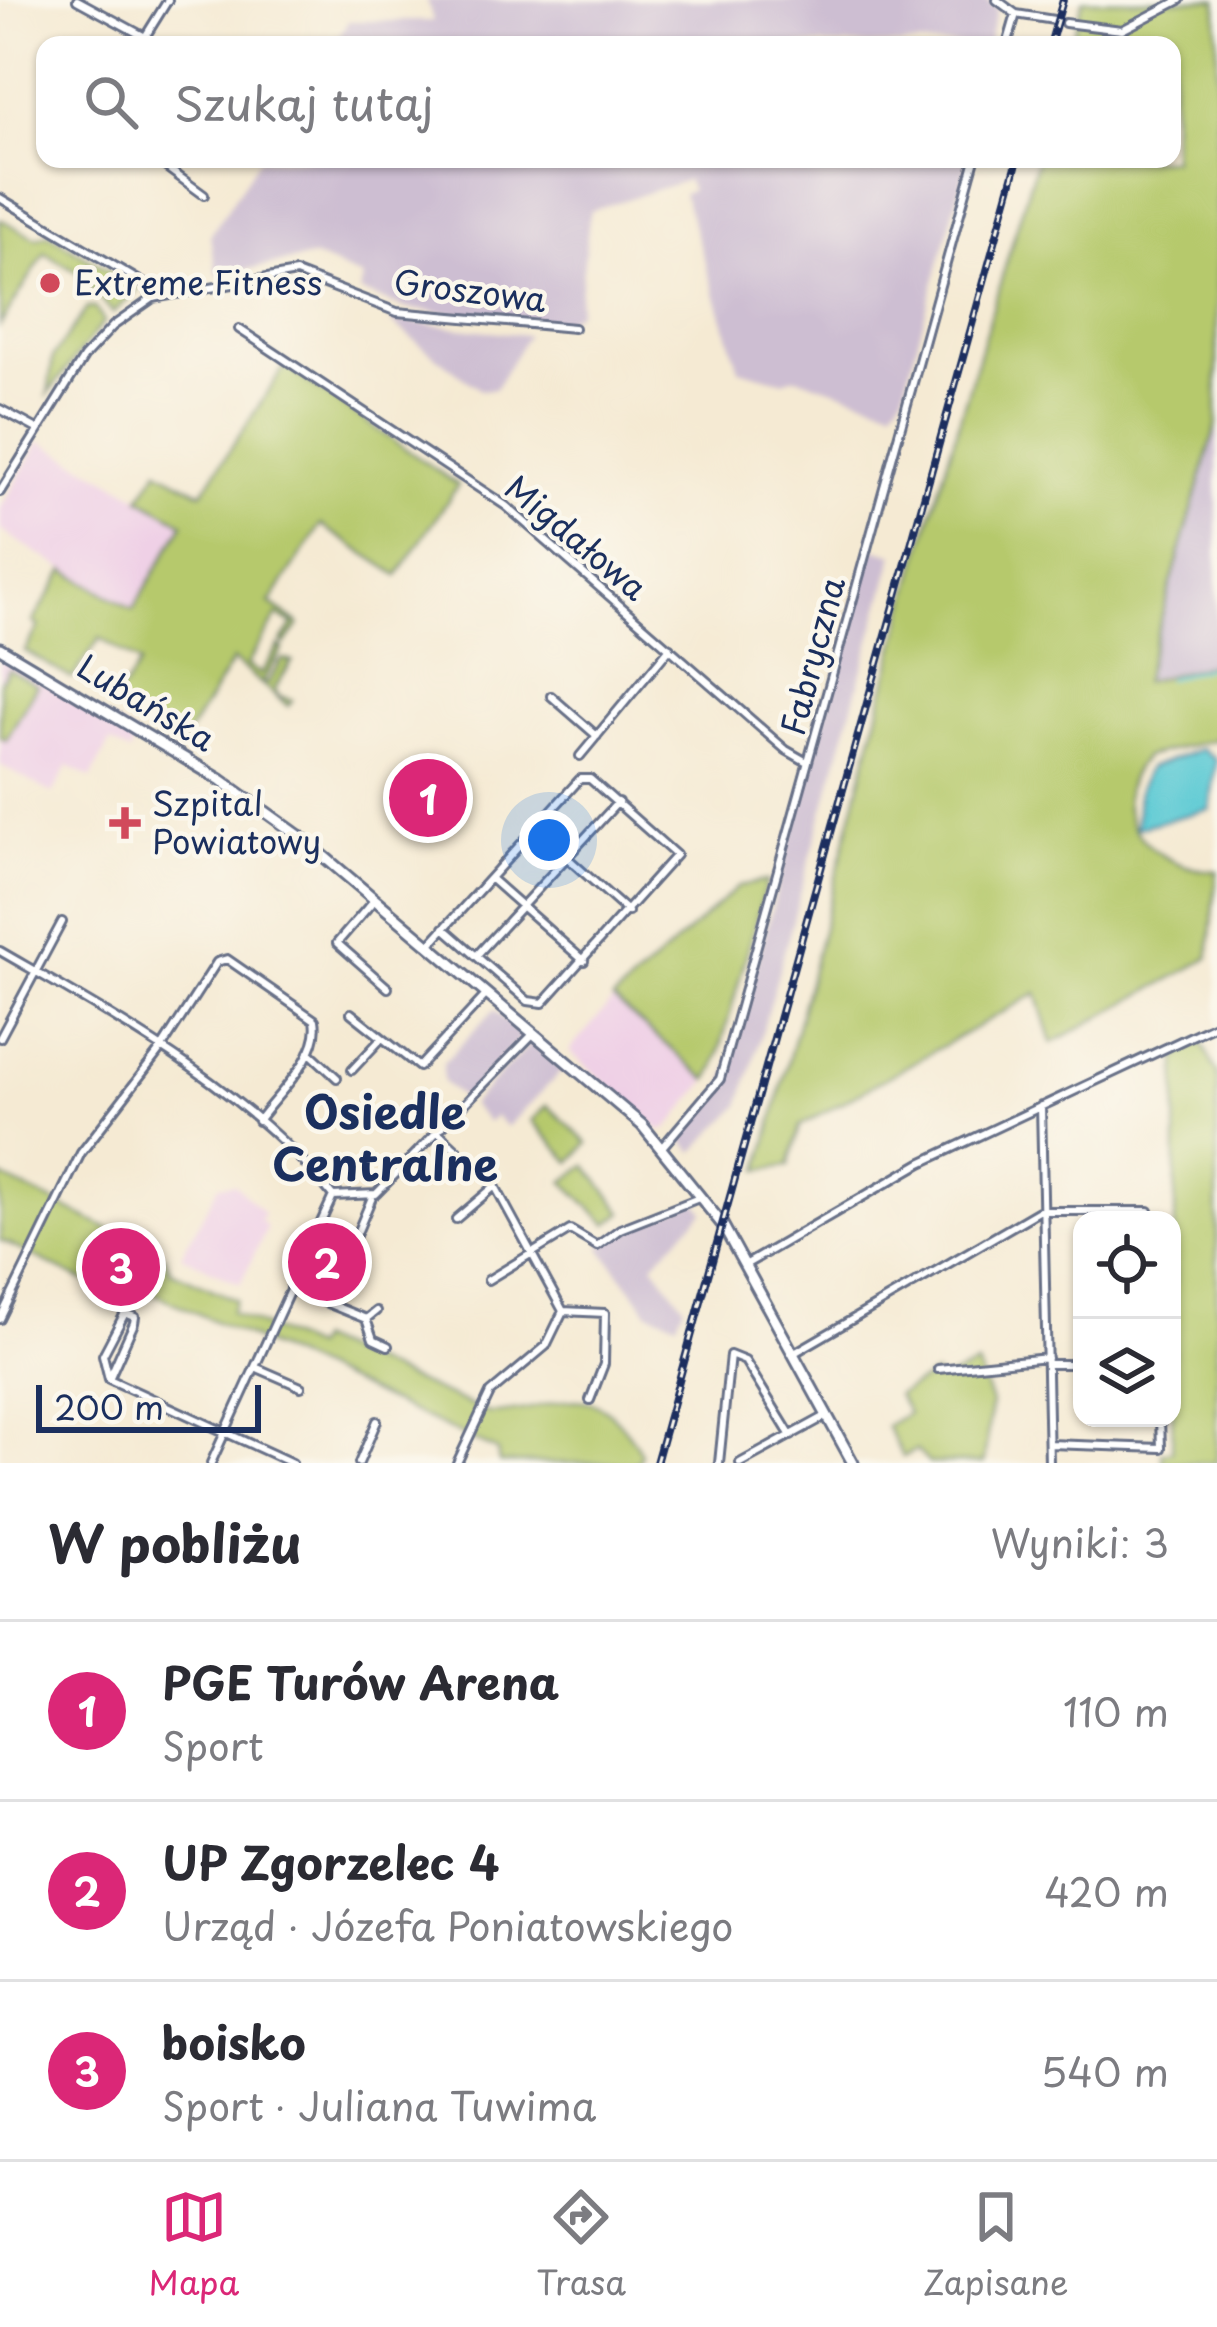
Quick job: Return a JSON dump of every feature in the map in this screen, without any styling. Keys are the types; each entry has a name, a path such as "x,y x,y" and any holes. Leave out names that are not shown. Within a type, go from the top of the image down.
{"main road":[{"name":"Lubańska","path":"0,648 221,780 378,897 662,1146 703,1196 746,1264 853,1463"}],"street":[{"path":"77,0 144,36"},
{"path":"147,36 168,0"},
{"path":"997,0 1016,14 1054,20"},
{"path":"1065,23 1122,30 1180,0"},
{"path":"1010,36 1016,14"},
{"path":"167,168 204,195"},
{"name":"Fabryczna","path":"662,1146 720,1079 973,168"},
{"path":"0,198 147,285 153,298 113,326 84,357 0,492"},
{"name":"Groszowa","path":"153,298 296,273 397,312 574,328"},
{"name":"Migdałowa","path":"239,329 506,506 786,750 808,763"},
{"path":"0,409 38,429"},
{"path":"580,756 670,649"},
{"path":"550,696 597,736"},
{"path":"431,943 444,928 578,781 590,779 676,854 547,1001 537,1004 444,928"},
{"path":"476,956 618,802"},
{"path":"535,829 628,912"},
{"path":"490,878 584,961"},
{"path":"378,897 337,943 388,988"},
{"path":"0,1038 62,922"},
{"path":"0,951 161,1049 258,1121 333,1196 373,1195"},
{"path":"0,1319 81,1153 161,1049 217,962 229,959 315,1020 317,1034 309,1052 258,1121"},
{"path":"352,1013 419,1067 488,993"},
{"path":"746,1264 921,1163 1041,1106 1066,1099 1217,1024"},
{"path":"328,1302 373,1195 535,1032"},
{"path":"352,1070 382,1039"},
{"path":"309,1052 337,1078"},
{"path":"1041,1106 1039,1211 1049,1463"},
{"path":"438,1132 495,1186 562,1311 551,1340 490,1393 457,1463"},
{"path":"456,1220 495,1186"},
{"path":"211,1463 333,1196"},
{"path":"488,1280 570,1230 597,1246 620,1229 703,1196"},
{"path":"796,1352 1039,1211 1073,1211"},
{"path":"290,1288 365,1319 373,1339 388,1346"},
{"path":"365,1319 376,1311"},
{"path":"562,1311 605,1312 604,1364 590,1400"},
{"path":"130,1313 134,1323 109,1379 103,1355 120,1316 130,1313"},
{"path":"718,1463 730,1355 745,1360 791,1436"},
{"path":"938,1369 1073,1363"},
{"path":"255,1367 302,1388"},
{"path":"109,1379 292,1463"},
{"path":"740,1463 829,1415"},
{"path":"359,1463 377,1421"},
{"path":"1050,1444 1161,1448 1160,1427"}],"shaded area":[{"path":"427,0 987,0 997,9 990,36 339,36 348,21 433,21"},
{"path":"253,168 966,168 903,394 893,408 796,377 783,381 739,369 683,194 691,190 687,180 590,211 578,311 561,324 408,309 360,292 363,278 314,257 217,275 210,236"},
{"path":"388,320 527,335 495,389 480,390"},
{"path":"1217,422 1217,663 1143,683"},
{"path":"40,441 185,522 133,611 0,530 0,509"},
{"path":"871,547 895,554 752,1067 740,1106 694,1152 679,1137 722,1091"},
{"path":"0,657 135,735 130,753 110,742 91,778 68,766 53,794 0,765"},
{"path":"613,1000 708,1080 668,1129 659,1130 569,1051"},
{"path":"494,1010 522,1037 463,1099 443,1082 443,1063"},
{"path":"531,1043 563,1070 507,1127 495,1116 488,1122 470,1105"},
{"path":"235,1184 264,1214 259,1219 267,1228 240,1284 181,1255 219,1185"},
{"path":"697,1202 704,1211 653,1264 684,1305 677,1322 649,1312 600,1247 622,1231"}],"green space":[{"path":"1083,0 1217,0 1217,422 1143,682 1217,663 1217,739 1144,757 1126,800 1130,819 1155,850 1173,861 1217,871 1209,958 1052,1043 1037,993 800,1126 789,1166 760,1170 918,560 1034,168 1181,168 1181,36 1073,36"},
{"path":"0,219 36,238 49,234 138,289 113,313 88,285 90,280 45,253 0,325"},
{"path":"87,308 95,308 104,321 48,394 53,357"},
{"path":"285,366 458,485 398,575 321,525 270,603 299,624 285,645 282,642 293,624 278,615 247,665 261,674 279,646 283,649 263,681 268,683 283,659 292,662 275,688 278,696 292,700 288,706 233,660 181,745 113,704 140,664 100,638 72,679 25,651 39,626 33,622 65,570 133,610 184,523 140,498 158,470 202,493"},
{"path":"8,669 37,685 6,740 0,737 0,683"},
{"path":"767,881 708,1080 613,1000 739,886"},
{"path":"1201,1041 1217,1073 1217,1463 1163,1463 1162,1453 1172,1451 1172,1427 1181,1427 1181,1211 1175,1211 1177,1058"},
{"path":"547,1105 588,1143 571,1162 532,1121"},
{"path":"586,1165 623,1212 608,1224 564,1182"},
{"path":"0,1176 164,1256 171,1271 236,1300 231,1312 312,1348 317,1340 488,1413 573,1400 590,1402 623,1426 641,1453 638,1463 499,1463 497,1451 153,1293 127,1302 0,1240"},
{"path":"977,1365 991,1403 984,1463 929,1463 916,1450 903,1457 886,1426 908,1413 897,1395 934,1374 943,1380"}],"water":[{"path":"1201,749 1216,760 1210,809 1136,828 1138,792 1148,768"}],"waterway":[{"path":"1167,679 1217,665"}],"railway":[{"path":"1053,36 1063,0"},
{"path":"656,1463 1016,168"}],"place":[{"name":"Extreme Fitness","path":"50,283"},
{"name":"PGE Turów Arena","path":"428,798"},
{"name":"Szpital Powiatowy","path":"125,823"},
{"name":"UP Zgorzelec 4","path":"327,1262"},
{"name":"boisko","path":"121,1267"}],"district":[{"name":"Osiedle Centralne","path":"385,1139"}]}
